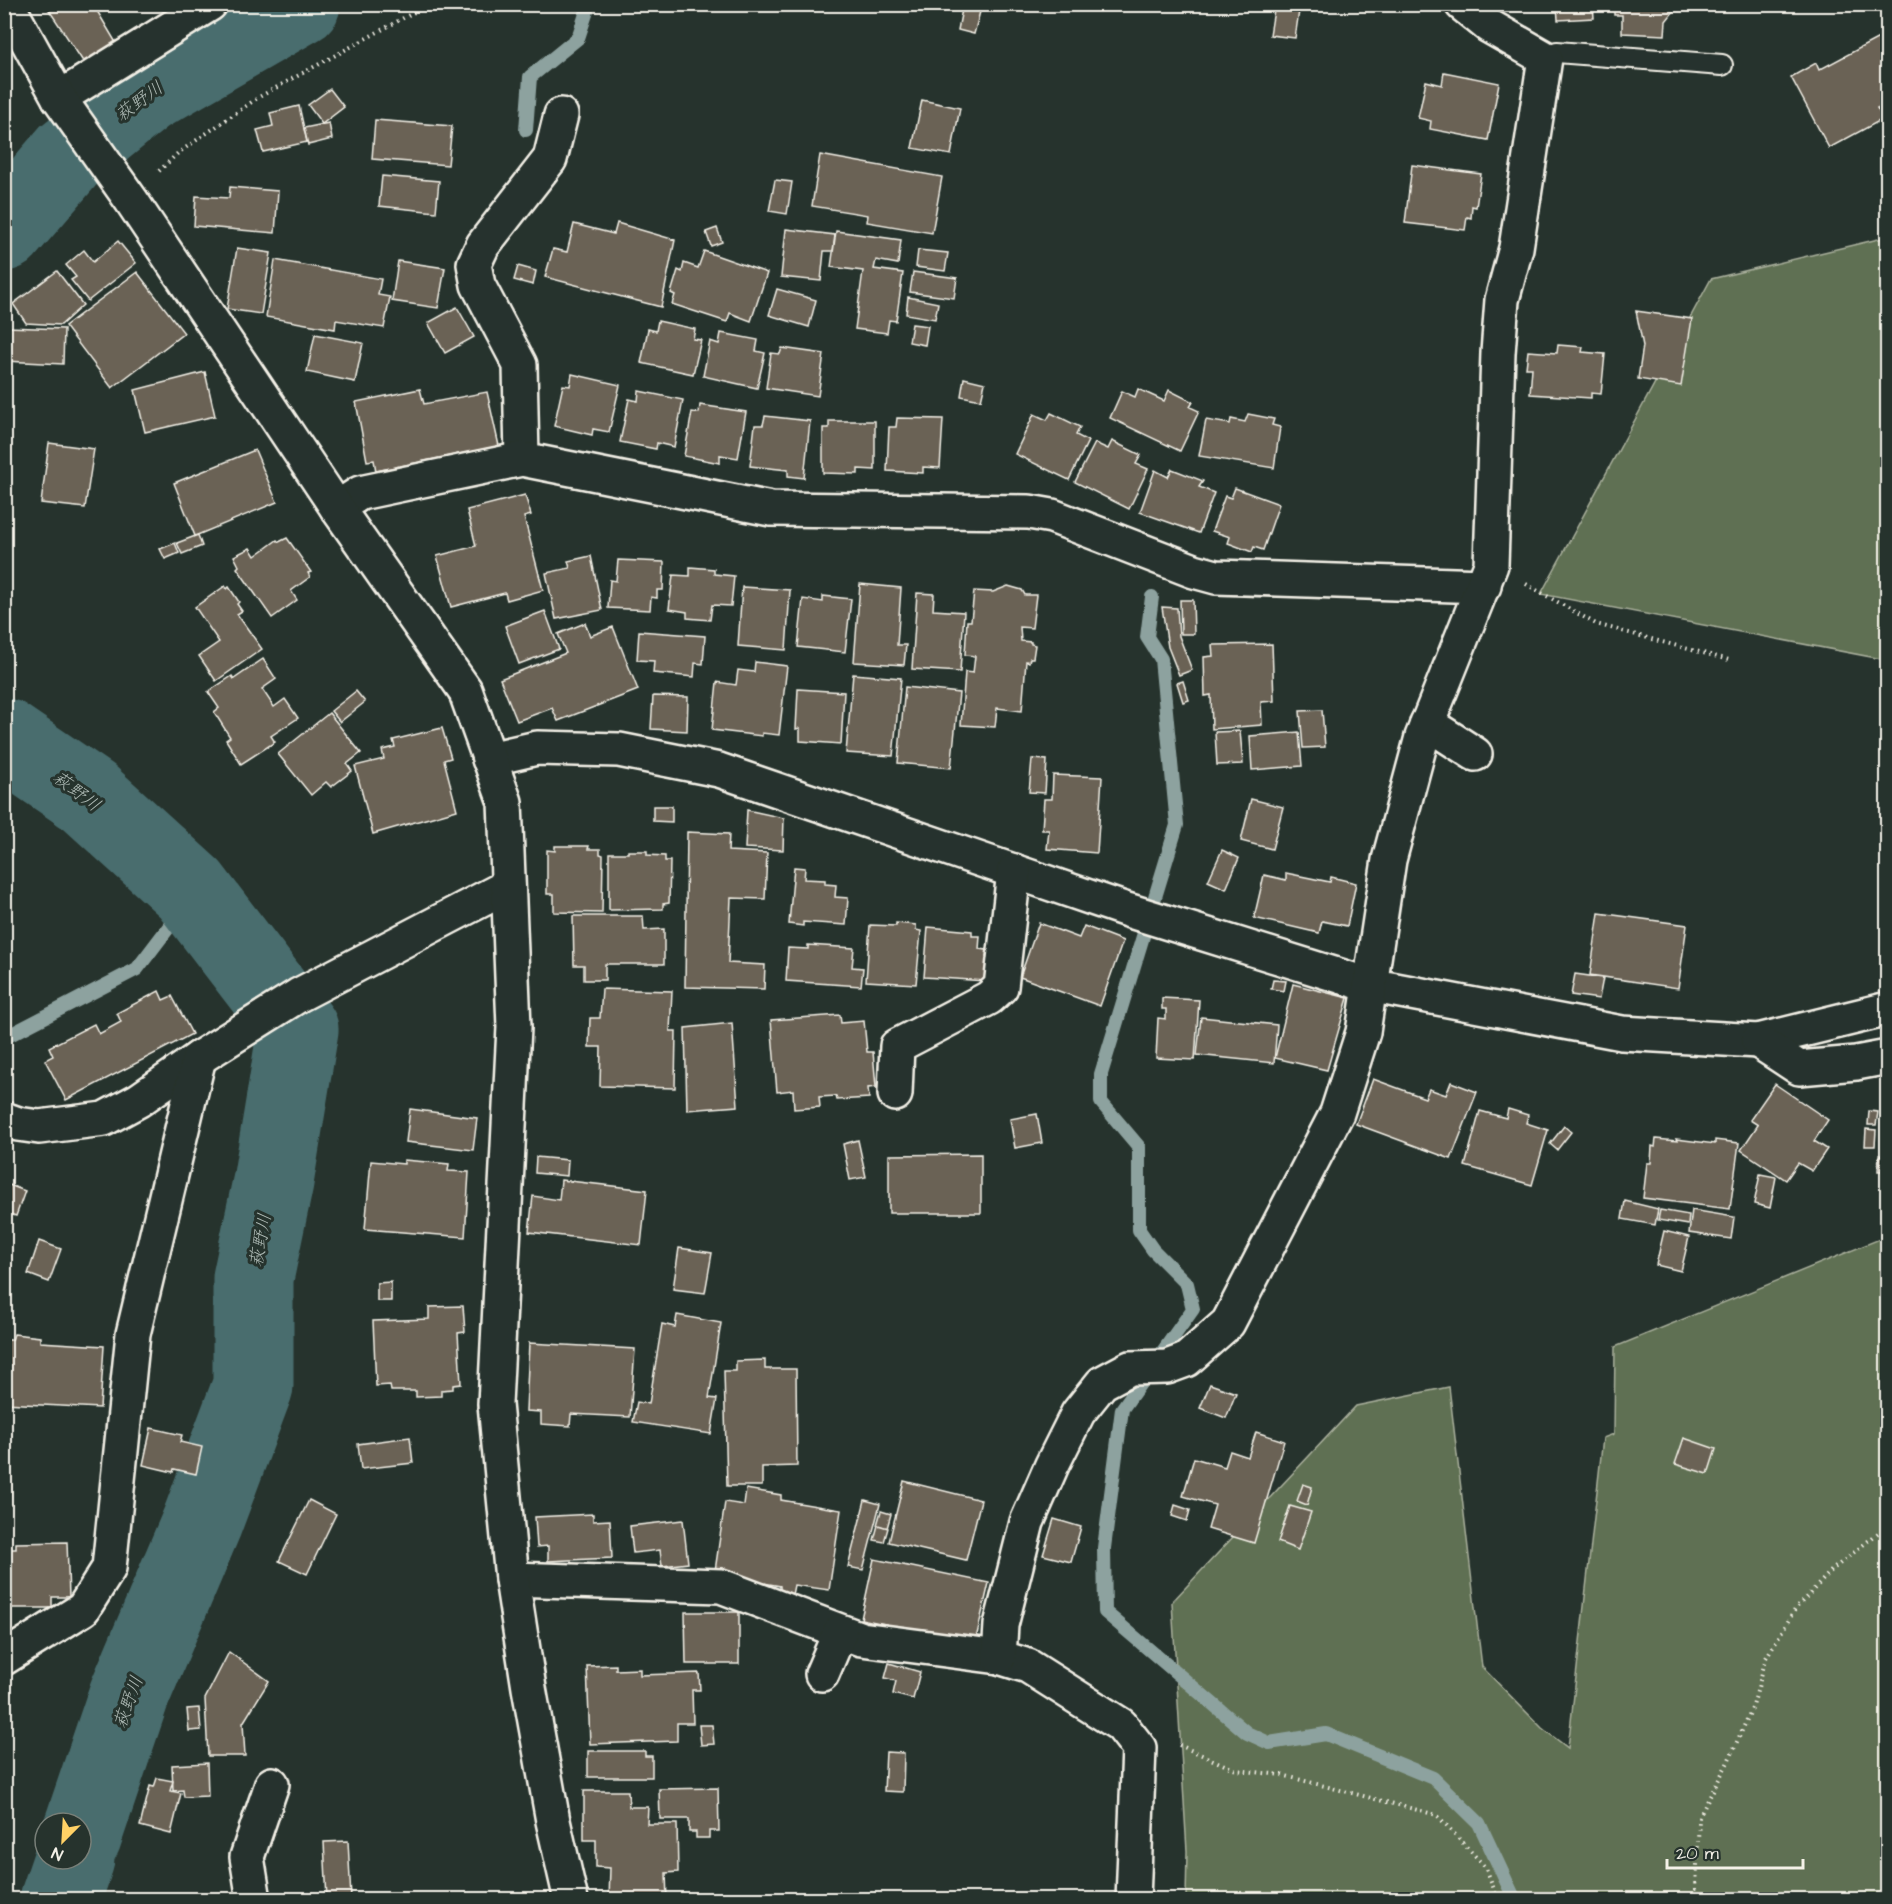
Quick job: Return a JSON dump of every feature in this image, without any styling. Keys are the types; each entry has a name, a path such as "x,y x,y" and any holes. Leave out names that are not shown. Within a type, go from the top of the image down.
{"street":[{"path":"6,4 59,98 129,196 337,508 465,690 505,802 514,1028 495,1404 512,1579 553,1821 571,1899"},
{"path":"59,98 210,4"},
{"path":"999,1657 1001,1625 1027,1522 1078,1413 1102,1383 1130,1368 1167,1367 1186,1360 1228,1323 1337,1113 1363,1032 1389,860 1422,737 1491,565 1502,300 1516,248 1545,58 1489,26 1462,4"},
{"path":"522,459 520,365 478,285 474,264 483,245 550,159 561,115"},
{"path":"337,508 360,493 522,459 771,509 1029,512 1052,516 1194,571 1216,577 1485,582"},
{"path":"1427,723 1475,754"},
{"path":"489,759 537,748 619,750 719,770 1127,910 1369,985 1622,1033 1758,1041 1887,1009"},
{"path":"894,1094 893,1039 989,998 1001,987 1014,871"},
{"path":"4,1119 39,1127 104,1119 139,1100 212,1049 299,995 508,886"},
{"path":"1758,1041 1799,1068 1856,1063 1887,1057"},
{"path":"4,1658 83,1609 109,1568 133,1334 212,1049"},
{"path":"512,1579 721,1586 861,1639 999,1657 1028,1666 1121,1725 1139,1748 1133,1899"},
{"path":"822,1674 840,1632"},
{"path":"254,1899 247,1857 272,1784"}],"lane":[{"path":"1545,58 1557,52 1722,65"}],"path":[{"path":"129,196 178,153 259,97 429,4"},
{"path":"1485,582 1517,579 1596,624 1729,660"},
{"path":"1702,1899 1696,1889 1699,1817 1727,1764 1753,1706 1766,1658 1796,1608 1832,1570 1887,1525"},
{"path":"1130,1737 1154,1734 1236,1770 1282,1775 1437,1815 1486,1868 1498,1899"}],"green space":[{"path":"1887,237 1887,660 1541,594 1711,279"},
{"path":"1887,1236 1887,1899 1186,1899 1187,1851 1172,1602 1356,1406 1449,1387 1482,1667 1542,1728 1568,1748 1603,1438 1614,1434 1615,1347"}],"building":[{"path":"51,4 93,4 118,46 86,66 47,7"},
{"path":"963,4 981,8 974,34 958,30"},
{"path":"1275,4 1300,4 1295,38 1270,35"},
{"path":"1557,4 1593,4 1594,18 1558,20"},
{"path":"1614,4 1677,4 1678,6 1666,21 1665,35 1622,33 1622,15 1614,15"},
{"path":"1888,33 1888,102 1877,108 1883,119 1829,148 1791,77 1816,63 1819,70"},
{"path":"1444,72 1499,83 1488,140 1430,129 1431,121 1418,118 1426,81 1442,85"},
{"path":"330,89 344,107 322,124 308,105"},
{"path":"922,100 960,108 951,155 912,148"},
{"path":"299,106 307,142 263,152 257,130 273,126 270,113"},
{"path":"375,120 452,126 448,165 372,159"},
{"path":"329,123 332,139 308,145 304,128"},
{"path":"820,155 942,177 932,233 867,222 868,215 812,206"},
{"path":"1412,165 1481,174 1476,207 1472,206 1471,218 1467,217 1465,230 1405,223"},
{"path":"382,176 439,181 436,212 379,206"},
{"path":"775,180 792,182 787,214 769,211"},
{"path":"230,187 278,191 275,233 194,226 196,196 229,198"},
{"path":"617,223 675,240 661,307 545,277 553,249 567,252 574,224 614,234"},
{"path":"717,228 722,242 711,246 706,232"},
{"path":"786,229 835,235 833,251 824,251 821,281 781,277"},
{"path":"836,231 901,240 898,264 876,260 874,269 903,273 896,321 889,320 887,333 855,329 863,271 831,267"},
{"path":"118,241 136,263 88,301 71,280 76,277 66,265 84,250 93,262"},
{"path":"237,248 271,253 261,314 227,309"},
{"path":"918,250 948,253 945,271 916,267"},
{"path":"704,251 767,273 751,321 730,313 727,322 672,304 675,295 671,293 678,270 682,272 684,263 698,268"},
{"path":"275,260 381,279 378,295 390,297 384,328 336,320 335,329 266,317"},
{"path":"398,261 445,268 438,308 392,301"},
{"path":"518,266 536,271 533,285 514,280"},
{"path":"57,271 83,305 61,325 26,323 13,304"},
{"path":"137,272 184,333 112,388 65,326"},
{"path":"913,272 957,278 954,298 910,292"},
{"path":"777,289 816,300 809,327 769,315"},
{"path":"908,297 938,303 935,319 906,314"},
{"path":"457,307 474,337 445,353 428,323"},
{"path":"1636,311 1692,319 1681,386 1638,379 1643,346"},
{"path":"658,321 695,329 693,339 701,340 693,374 641,363 648,329 656,331"},
{"path":"912,324 928,326 925,345 909,342"},
{"path":"6,327 64,329 63,364 5,361"},
{"path":"721,333 758,340 756,351 765,353 757,388 703,376 710,341 719,344"},
{"path":"315,334 363,343 355,382 307,372"},
{"path":"1558,345 1583,347 1582,352 1605,354 1601,394 1591,393 1591,398 1530,394 1532,368 1526,368 1528,351 1557,353"},
{"path":"782,348 824,354 818,396 766,388 771,353 780,354"},
{"path":"205,372 215,416 145,432 135,390"},
{"path":"572,374 620,385 609,432 593,429 592,435 554,426 563,385 570,386"},
{"path":"964,378 985,383 981,400 961,396"},
{"path":"420,389 424,404 487,392 499,446 376,471 374,460 367,461 356,402"},
{"path":"1138,389 1164,401 1169,390 1193,402 1190,407 1199,411 1180,451 1110,418 1122,391 1135,397"},
{"path":"639,391 683,400 674,447 657,443 656,449 620,442 629,399 638,401"},
{"path":"700,405 746,412 738,458 720,455 720,463 684,456 692,412 699,413"},
{"path":"1051,413 1080,427 1076,435 1088,441 1069,480 1015,454 1034,414 1047,420"},
{"path":"1248,414 1274,419 1272,425 1280,427 1274,468 1199,456 1206,420 1230,424 1231,419 1245,422"},
{"path":"765,416 810,421 804,478 788,476 788,470 750,466 755,425 763,425"},
{"path":"897,418 943,419 940,468 923,467 923,473 887,471 889,427 896,427"},
{"path":"829,421 875,421 875,470 858,469 858,474 823,473 823,428 829,428"},
{"path":"1112,441 1141,455 1136,464 1148,469 1129,509 1075,482 1095,443 1108,449"},
{"path":"49,443 94,449 85,508 41,503"},
{"path":"255,450 277,502 195,536 174,483"},
{"path":"1172,469 1203,481 1199,487 1214,493 1199,533 1140,512 1155,470 1168,477"},
{"path":"1235,488 1279,504 1263,550 1254,547 1252,552 1228,543 1230,537 1212,531 1225,496 1231,498"},
{"path":"525,495 531,515 524,517 543,590 507,600 505,593 451,607 437,556 476,546 467,510"},
{"path":"198,535 202,546 182,554 177,543"},
{"path":"287,538 311,572 308,573 310,577 291,591 297,600 272,618 237,568 239,566 234,556 250,548 255,556 277,540 279,542"},
{"path":"175,543 179,553 165,559 160,549"},
{"path":"591,556 602,610 556,619 546,573 570,568 568,561"},
{"path":"618,560 664,562 663,590 657,590 657,598 651,597 650,610 608,608 610,580 616,581"},
{"path":"690,567 714,569 714,574 734,576 731,606 712,605 710,620 687,618 687,612 669,609 673,575 690,576"},
{"path":"860,584 901,588 897,645 906,645 904,665 854,662"},
{"path":"225,586 227,589 229,587 239,602 237,604 242,611 237,614 262,649 216,681 199,656 219,642 195,607"},
{"path":"1008,586 1022,590 1025,595 1036,595 1032,628 1020,627 1021,641 1035,645 1033,658 1030,658 1029,662 1026,661 1022,711 997,708 995,727 961,725 965,672 973,673 975,656 965,655 967,621 971,621 974,591 993,592"},
{"path":"742,587 790,590 786,650 738,646"},
{"path":"917,593 934,594 933,610 964,612 960,672 912,669"},
{"path":"823,596 851,599 845,652 798,647 803,599 823,602"},
{"path":"1180,600 1193,600 1194,634 1181,634"},
{"path":"1162,607 1177,608 1179,636 1192,670 1179,675 1168,647"},
{"path":"545,611 559,649 519,664 505,626"},
{"path":"585,623 590,636 613,627 638,690 558,721 552,708 517,721 500,679 566,653 558,634"},
{"path":"639,631 705,636 703,664 695,663 694,677 653,673 654,661 637,660"},
{"path":"1272,644 1274,701 1261,702 1262,725 1212,729 1211,695 1205,696 1204,657 1213,656 1212,645"},
{"path":"263,659 276,679 262,689 274,707 285,699 298,718 271,736 275,742 241,764 226,740 230,737 214,712 219,708 208,692 232,676 234,679"},
{"path":"755,662 787,666 779,735 762,733 762,736 712,730 717,682 736,685 738,670 754,672"},
{"path":"853,674 901,678 893,756 846,753"},
{"path":"1183,681 1189,700 1183,702 1177,683"},
{"path":"905,687 959,693 951,768 898,763"},
{"path":"798,689 844,692 841,744 800,741 800,728 796,729"},
{"path":"356,691 365,702 340,722 331,711"},
{"path":"653,696 688,697 687,731 651,729"},
{"path":"1322,710 1325,747 1303,748 1300,711"},
{"path":"329,713 361,753 347,764 352,771 331,787 326,782 311,795 278,754"},
{"path":"442,728 451,758 444,760 457,810 373,834 355,766 384,759 382,750 395,747 393,740"},
{"path":"1240,731 1243,764 1217,765 1215,732"},
{"path":"1299,732 1302,766 1252,770 1250,736"},
{"path":"1032,759 1047,760 1045,793 1029,792"},
{"path":"1053,775 1102,777 1097,853 1047,849 1049,830 1042,830 1044,799 1052,799"},
{"path":"1251,799 1283,807 1272,849 1241,841"},
{"path":"653,806 672,806 672,822 653,821"},
{"path":"747,810 784,818 783,850 745,848"},
{"path":"687,832 729,834 728,851 767,853 765,899 731,898 728,963 765,965 764,989 685,987"},
{"path":"555,846 589,846 588,849 600,849 600,854 603,855 602,913 554,912 554,894 547,894 547,850 555,851"},
{"path":"1222,850 1239,858 1226,889 1208,881"},
{"path":"628,851 647,851 647,855 665,856 665,861 670,861 669,903 663,904 663,909 609,910 609,853 628,853"},
{"path":"794,867 805,868 804,879 825,880 825,884 836,885 835,897 848,898 846,925 803,922 803,926 789,924"},
{"path":"1286,873 1330,882 1331,877 1356,883 1347,926 1322,921 1319,933 1254,918 1264,875 1286,880"},
{"path":"1599,913 1687,925 1678,988 1590,975"},
{"path":"573,916 643,916 644,930 664,929 664,964 605,964 605,980 584,980 584,965 574,965"},
{"path":"896,923 916,925 916,930 921,931 916,984 866,981 870,925 896,926"},
{"path":"1039,923 1079,938 1084,926 1123,941 1100,1006 1020,977"},
{"path":"928,927 972,931 972,936 980,936 979,949 987,950 986,956 988,956 986,981 924,977"},
{"path":"808,945 854,948 852,967 863,968 861,986 786,981 788,948 808,949"},
{"path":"1575,974 1603,978 1599,999 1571,995"},
{"path":"1273,980 1286,981 1284,991 1271,989"},
{"path":"1293,984 1348,998 1327,1070 1275,1058"},
{"path":"602,989 672,991 670,1031 676,1031 675,1088 600,1086 601,1047 589,1047 590,1018 600,1018"},
{"path":"159,991 163,1000 172,996 192,1034 66,1100 45,1060 53,1056 49,1047 94,1024 99,1034 121,1022 117,1013"},
{"path":"1162,998 1199,1000 1195,1060 1156,1058 1158,1018 1166,1019 1166,1009 1162,1009"},
{"path":"840,1015 841,1023 864,1021 867,1052 873,1052 876,1087 868,1088 869,1098 837,1100 836,1096 819,1097 820,1107 794,1109 793,1090 777,1092 771,1020"},
{"path":"1201,1017 1277,1025 1274,1063 1197,1055"},
{"path":"732,1023 738,1106 687,1110 685,1028"},
{"path":"1373,1079 1425,1098 1429,1089 1446,1095 1451,1082 1477,1092 1451,1159 1356,1124"},
{"path":"1775,1084 1828,1120 1814,1141 1827,1149 1812,1171 1798,1163 1786,1180 1741,1150 1758,1125 1750,1120"},
{"path":"410,1109 477,1118 473,1150 406,1142"},
{"path":"1508,1109 1528,1115 1526,1123 1548,1130 1532,1185 1465,1166 1480,1111 1506,1118"},
{"path":"1869,1111 1878,1112 1876,1125 1868,1125"},
{"path":"1037,1114 1042,1143 1015,1148 1010,1119"},
{"path":"1564,1126 1571,1132 1557,1150 1550,1144"},
{"path":"1866,1129 1876,1130 1875,1146 1865,1146"},
{"path":"1656,1139 1715,1144 1715,1140 1739,1143 1730,1209 1643,1198 1647,1163 1651,1163 1652,1146 1655,1147"},
{"path":"858,1140 866,1177 850,1180 843,1144"},
{"path":"981,1154 981,1213 889,1213 889,1155"},
{"path":"1879,1155 1888,1156 1888,1171 1878,1171"},
{"path":"536,1157 568,1160 567,1176 535,1173"},
{"path":"404,1160 449,1164 448,1171 469,1172 465,1237 365,1229 371,1161 404,1164"},
{"path":"1760,1174 1776,1177 1770,1208 1754,1204"},
{"path":"561,1180 647,1190 641,1245 529,1232 533,1196 559,1200"},
{"path":"4,1183 25,1191 16,1216 4,1212"},
{"path":"1625,1201 1658,1209 1655,1225 1622,1219"},
{"path":"1660,1210 1689,1215 1688,1225 1658,1220"},
{"path":"1692,1210 1734,1217 1731,1239 1689,1233"},
{"path":"1664,1231 1689,1237 1681,1271 1656,1265"},
{"path":"39,1241 61,1249 49,1282 28,1274"},
{"path":"679,1248 712,1253 705,1293 673,1289"},
{"path":"391,1282 391,1301 377,1301 377,1283"},
{"path":"463,1306 465,1332 458,1333 461,1384 453,1385 453,1389 441,1390 441,1396 416,1397 416,1391 391,1391 390,1385 376,1386 373,1321 429,1319 429,1307"},
{"path":"677,1315 721,1323 709,1398 717,1399 711,1434 633,1422 637,1402 649,1404 662,1324 675,1327"},
{"path":"14,1334 40,1337 40,1342 104,1346 100,1408 4,1403 4,1340 12,1340"},
{"path":"529,1343 635,1349 630,1417 571,1414 570,1426 541,1424 541,1412 526,1411"},
{"path":"765,1360 765,1369 796,1369 797,1466 762,1467 762,1486 727,1486 724,1371 736,1371 736,1361"},
{"path":"1210,1384 1236,1393 1226,1418 1200,1408"},
{"path":"151,1428 182,1435 180,1442 202,1447 196,1474 174,1469 173,1472 143,1465"},
{"path":"1256,1432 1284,1441 1254,1543 1208,1529 1215,1505 1183,1496 1194,1458 1225,1467 1230,1451 1248,1457"},
{"path":"410,1437 413,1463 361,1469 358,1444"},
{"path":"1684,1438 1716,1449 1708,1474 1675,1464"},
{"path":"4,1460 12,1461 10,1505 4,1504"},
{"path":"904,1481 981,1500 966,1560 889,1542"},
{"path":"1303,1484 1312,1487 1307,1505 1297,1501"},
{"path":"746,1489 781,1495 781,1500 841,1510 829,1590 794,1585 792,1595 780,1593 780,1586 741,1579 742,1576 715,1571 725,1502 744,1505"},
{"path":"309,1500 336,1514 307,1574 279,1561"},
{"path":"865,1500 880,1504 863,1570 848,1567"},
{"path":"1175,1505 1190,1510 1187,1521 1172,1516"},
{"path":"1290,1506 1311,1512 1298,1550 1278,1542"},
{"path":"881,1511 891,1514 887,1528 877,1525"},
{"path":"593,1514 593,1521 610,1520 612,1558 548,1561 548,1546 537,1547 535,1517"},
{"path":"1054,1519 1081,1527 1071,1562 1043,1555"},
{"path":"683,1520 688,1563 662,1566 660,1550 633,1553 630,1526"},
{"path":"878,1525 888,1528 884,1542 874,1540"},
{"path":"67,1542 69,1597 52,1597 52,1608 4,1608 4,1549 16,1549 16,1543"},
{"path":"874,1559 989,1583 975,1643 861,1619"},
{"path":"685,1612 739,1612 739,1664 686,1664"},
{"path":"229,1652 269,1681 243,1723 245,1756 208,1756 205,1699"},
{"path":"889,1663 920,1672 913,1699 893,1694 896,1681 885,1678"},
{"path":"616,1665 616,1670 640,1669 640,1675 699,1673 700,1690 692,1690 693,1723 677,1723 677,1741 590,1744 587,1666"},
{"path":"199,1708 201,1730 189,1731 187,1709"},
{"path":"699,1725 712,1725 714,1744 701,1745"},
{"path":"588,1751 645,1751 645,1756 652,1756 652,1777 588,1777"},
{"path":"886,1752 904,1753 903,1792 884,1791"},
{"path":"207,1763 208,1796 184,1797 183,1790 173,1791 172,1765"},
{"path":"157,1778 173,1781 170,1791 181,1793 171,1834 140,1826 150,1786 154,1787"},
{"path":"718,1788 719,1831 709,1831 709,1838 696,1838 696,1832 689,1832 689,1819 660,1819 659,1789"},
{"path":"584,1791 628,1791 629,1807 648,1807 647,1824 677,1824 678,1872 666,1873 667,1900 609,1900 610,1868 596,1867 596,1840 584,1840"},
{"path":"348,1841 351,1898 327,1899 324,1842"}],"waterway":[{"name":"萩野川","path":"4,231 69,155 144,94 300,4"},
{"path":"526,130 530,77 578,38 587,4"},
{"path":"1152,597 1147,637 1161,659 1177,825 1101,1074 1101,1102 1139,1147 1139,1230 1153,1250 1187,1284 1193,1309 1122,1409 1104,1548 1105,1612 1247,1733 1269,1743 1326,1734 1433,1778 1479,1823 1515,1900"},
{"name":"萩野川","path":"4,739 89,797 190,889 298,1030 273,1182 253,1278 253,1386 202,1522 129,1695 90,1811"},
{"path":"4,1038 137,969 194,894"},
{"name":"萩野川","path":"60,1900 70,1871"}]}
